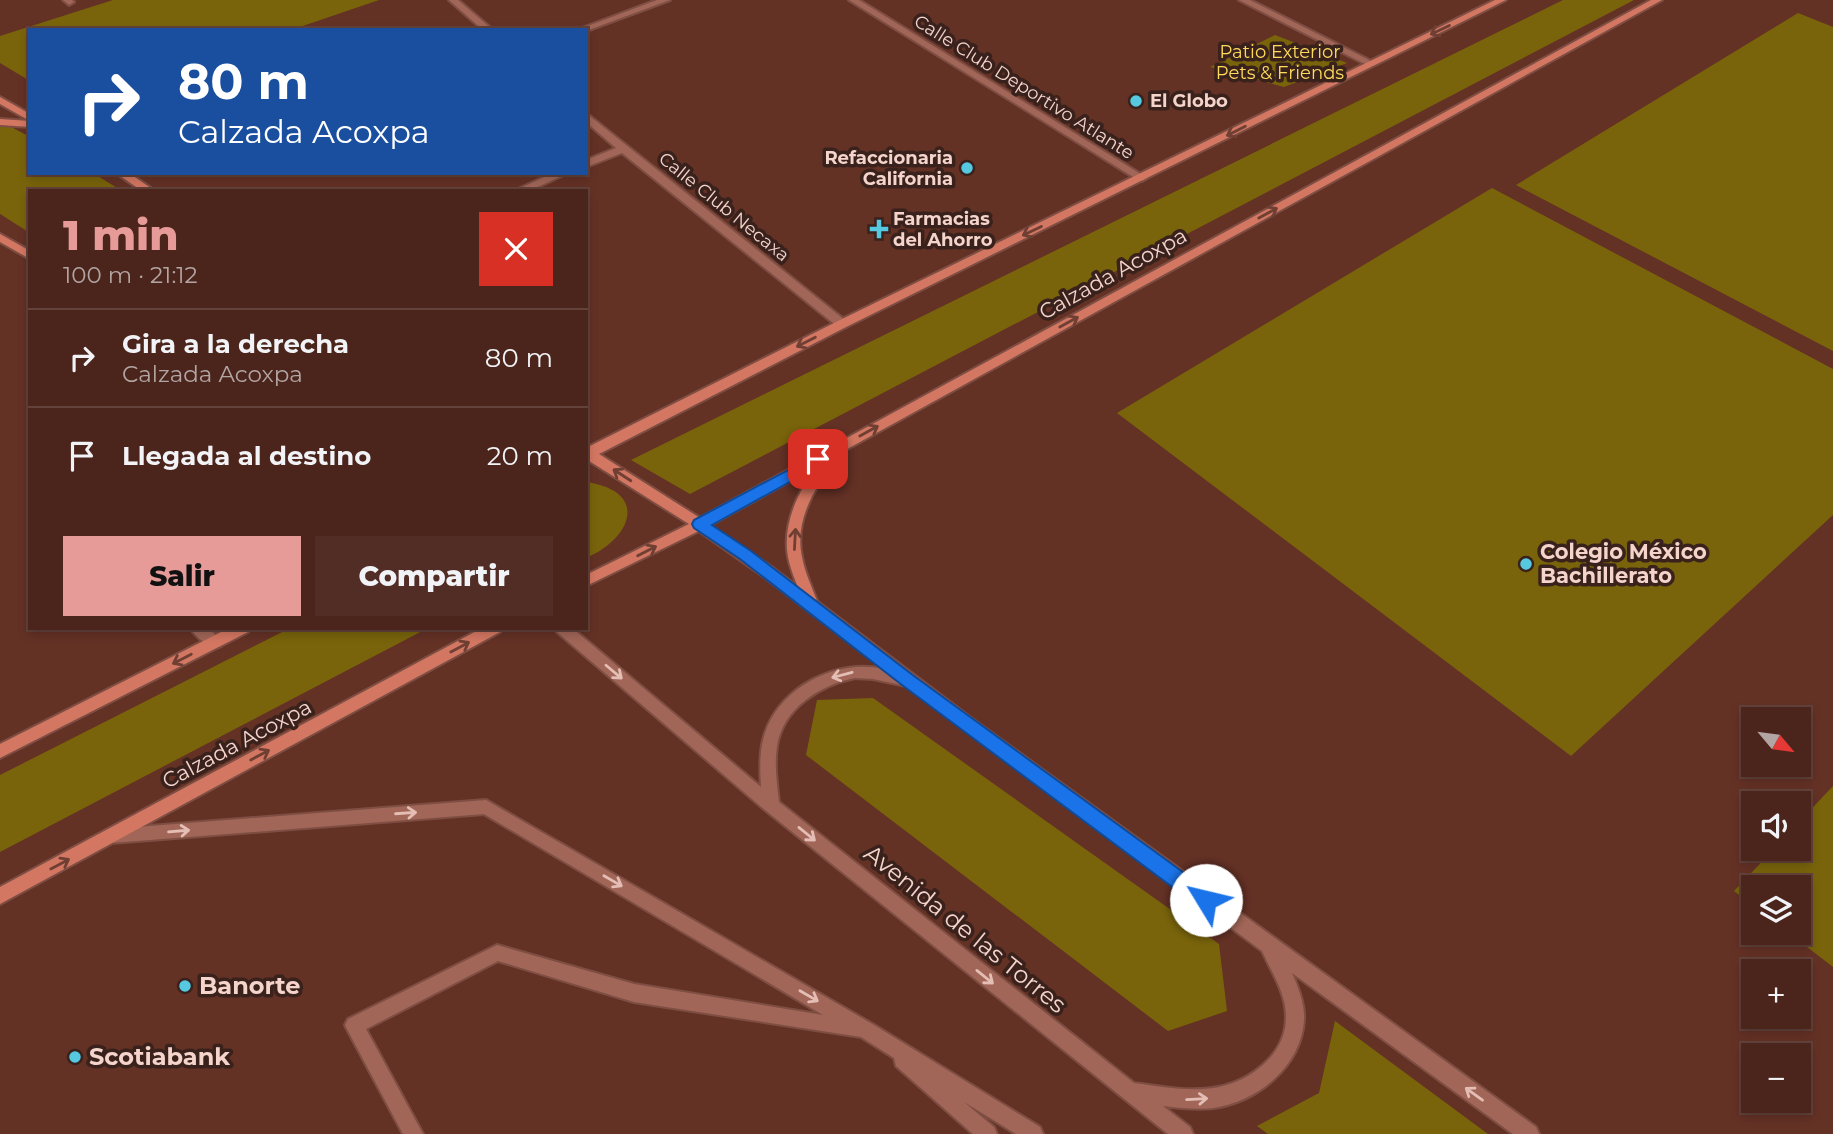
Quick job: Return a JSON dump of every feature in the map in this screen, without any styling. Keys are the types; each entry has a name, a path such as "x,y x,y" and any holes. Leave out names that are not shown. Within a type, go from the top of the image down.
{"main road":[{"path":"588,453 842,324 1502,0"},
{"name":"Calzada Acoxpa","path":"588,580 700,524 1658,0"},
{"path":"0,100 28,117"},
{"path":"0,122 28,124"},
{"path":"124,175 147,189"},
{"path":"0,237 28,255"},
{"path":"811,604 794,553 796,527 801,504 811,484 825,463 842,446"},
{"path":"588,455 700,524"},
{"path":"0,751 239,630"},
{"name":"Calzada Acoxpa","path":"0,896 491,630"}],"street":[{"path":"453,0 487,28"},
{"path":"588,28 666,0"},
{"name":"Calle Club Deportivo Atlante","path":"853,0 1142,178"},
{"path":"1243,0 1370,63"},
{"name":"Calle Club Necaxa","path":"588,118 623,149 842,324"},
{"path":"588,163 623,149"},
{"path":"524,189 558,175"},
{"path":"700,524 1269,947 1529,1134"},
{"path":"200,630 216,642"},
{"name":"Avenida de las Torres","path":"564,630 771,805 1183,1134"},
{"path":"771,805 767,765 769,742 778,720 795,701 813,686 857,671 908,681"},
{"path":"111,836 486,807 868,1031 1032,1134"},
{"path":"1129,1092 1187,1100 1221,1098 1251,1086 1276,1066 1291,1043 1296,1024 1294,1001 1269,947"},
{"path":"412,1134 354,1025 497,953 634,993 868,1031 987,1134"}],"green space":[{"path":"113,0 379,0 297,28 28,28 28,80 0,63 0,36"},
{"path":"1563,0 1634,0 690,494 631,460"},
{"path":"1798,13 1833,27 1833,351 1516,185"},
{"name":"Patio Exterior Pets & Friends","path":"1275,35 1347,63 1284,87 1210,67"},
{"path":"0,121 28,136 28,175 96,175 119,189 28,189 28,232 0,214"},
{"path":"1492,188 1833,369 1833,515 1571,756 1117,413"},
{"path":"588,482 606,487 619,495 626,505 627,516 623,528 615,539 588,557"},
{"path":"286,630 424,630 0,852 0,775"},
{"path":"873,698 1219,944 1227,1011 1168,1031 806,755 817,700"},
{"path":"1833,786 1833,967 1805,945 1811,945 1811,875 1749,875 1763,861 1811,861 1811,809"},
{"path":"1741,884 1741,897 1734,891"},
{"path":"1335,1021 1488,1134 1268,1134 1257,1126 1319,1093"}],"place":[{"name":"El Globo","path":"1136,101"},
{"name":"Refaccionaria California","path":"967,168"},
{"name":"Farmacias del Ahorro","path":"879,229"},
{"name":"Colegio México Bachillerato","path":"1526,564"},
{"name":"Banorte","path":"185,986"},
{"name":"Scotiabank","path":"75,1057"}],"route":[{"path":"818,459 700,524 1206,900"}]}
